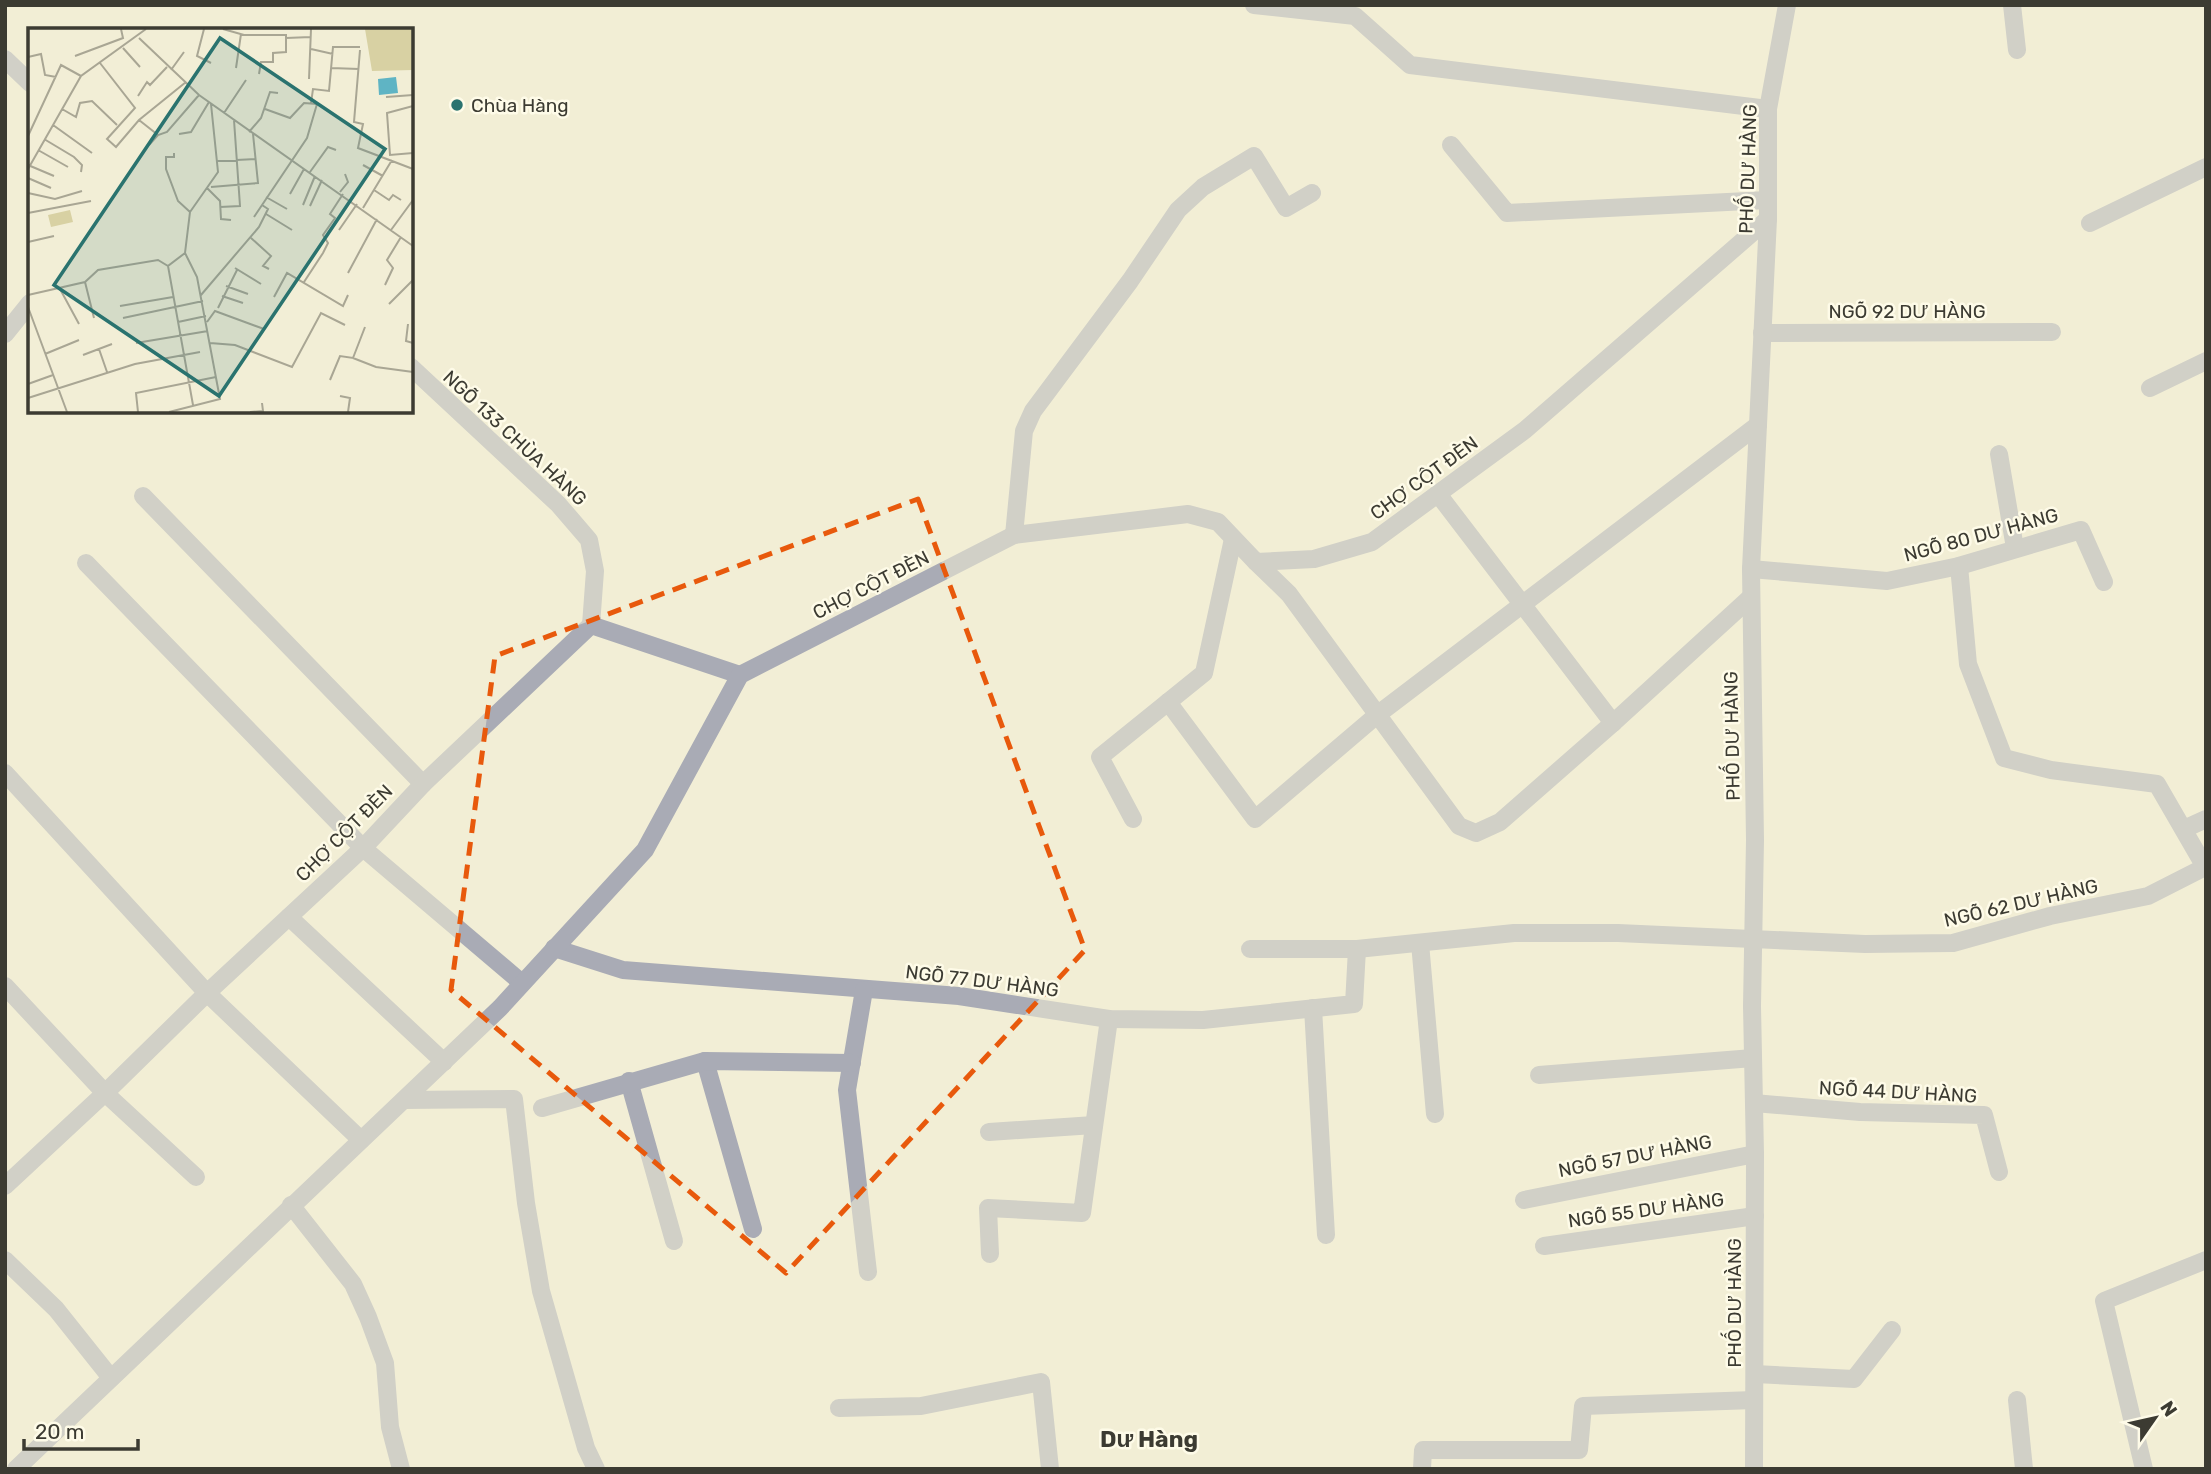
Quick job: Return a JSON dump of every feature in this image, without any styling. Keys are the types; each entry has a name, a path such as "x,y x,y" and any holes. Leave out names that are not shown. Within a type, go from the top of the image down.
{"street":[{"path":"1254,5 1356,11 1410,65 1768,109"},
{"name":"PHỐ DƯ HÀNG","path":"1754,1469 1755,840 1751,569 1768,219 1768,109 1787,5"},
{"path":"2012,5 2017,50"},
{"path":"5,60 28,81"},
{"path":"1451,145 1507,213 1767,200"},
{"path":"1014,535 1024,431 1033,411 1130,281 1178,210 1203,187 1254,156 1286,208 1312,192"},
{"path":"2090,223 2206,167"},
{"name":"CHỢ CỘT ĐÈN","path":"740,675 1014,535 1188,514 1218,523 1256,562 1314,559 1372,542 1525,430 1768,219"},
{"path":"5,334 28,305"},
{"name":"NGÕ 92 DƯ HÀNG","path":"1762,333 2052,332"},
{"path":"2150,388 2206,362"},
{"name":"NGÕ 133 CHÙA HÀNG","path":"413,368 558,504 589,540 595,571 590,625"},
{"path":"1168,702 1255,820 1377,715 1758,425"},
{"path":"1998,454 2015,548"},
{"path":"1438,494 1613,723"},
{"path":"143,496 423,784"},
{"name":"NGÕ 80 DƯ HÀNG","path":"1751,569 1887,581 1959,566 2081,530 2104,582"},
{"path":"1133,819 1100,757 1204,673 1233,538"},
{"path":"1256,562 1289,594 1459,826 1476,834 1500,822 1751,597"},
{"path":"86,563 363,848 522,983"},
{"path":"1959,566 1968,664 2004,758 2051,769 2157,784 2205,867"},
{"path":"16,1469 500,1008 645,850 740,675 590,625"},
{"name":"CHỢ CỘT ĐÈN","path":"5,1186 363,848 423,784 590,625"},
{"path":"5,773 207,993 361,1140"},
{"path":"2184,829 2206,819"},
{"name":"NGÕ 62 DƯ HÀNG","path":"1250,949 1357,949 1527,933 1618,933 1865,944 1953,943 2050,916 2148,896 2205,867"},
{"path":"289,917 444,1062"},
{"path":"1420,943 1435,1114"},
{"name":"NGÕ 77 DƯ HÀNG","path":"554,948 623,970 959,996 1109,1019 1203,1020 1354,1004 1357,949"},
{"path":"5,986 105,1093 196,1177"},
{"path":"864,990 847,1090 868,1272"},
{"path":"1313,1008 1326,1235"},
{"path":"990,1254 988,1208 1082,1213 1109,1019"},
{"path":"1539,1075 1753,1058"},
{"path":"542,1108 705,1061 852,1063"},
{"path":"705,1061 753,1229"},
{"path":"629,1081 674,1241"},
{"path":"404,1100 514,1099 526,1203 541,1291 586,1448 596,1469"},
{"name":"NGÕ 44 DƯ HÀNG","path":"1754,1103 1860,1112 1984,1115 1999,1172"},
{"path":"989,1132 1094,1125"},
{"name":"NGÕ 57 DƯ HÀNG","path":"1524,1200 1755,1154"},
{"path":"291,1205 353,1284 368,1317 385,1363 390,1427 401,1469"},
{"name":"NGÕ 55 DƯ HÀNG","path":"1544,1246 1755,1216"},
{"path":"5,1260 56,1309 111,1378"},
{"path":"2144,1469 2104,1301 2206,1260"},
{"path":"1755,1374 1854,1379 1892,1330"},
{"path":"839,1408 921,1406 1041,1382 1051,1469"},
{"path":"2017,1400 2024,1469"},
{"path":"1422,1469 1423,1450 1579,1450 1583,1406 1754,1401"}],"highlighted area":[{"path":"918,499 1085,950 786,1273 451,990 495,656"}],"place":[{"name":"Chùa Hàng","path":"457,105"}],"district":[{"name":"Dư Hàng","path":"1149,1439"}]}
